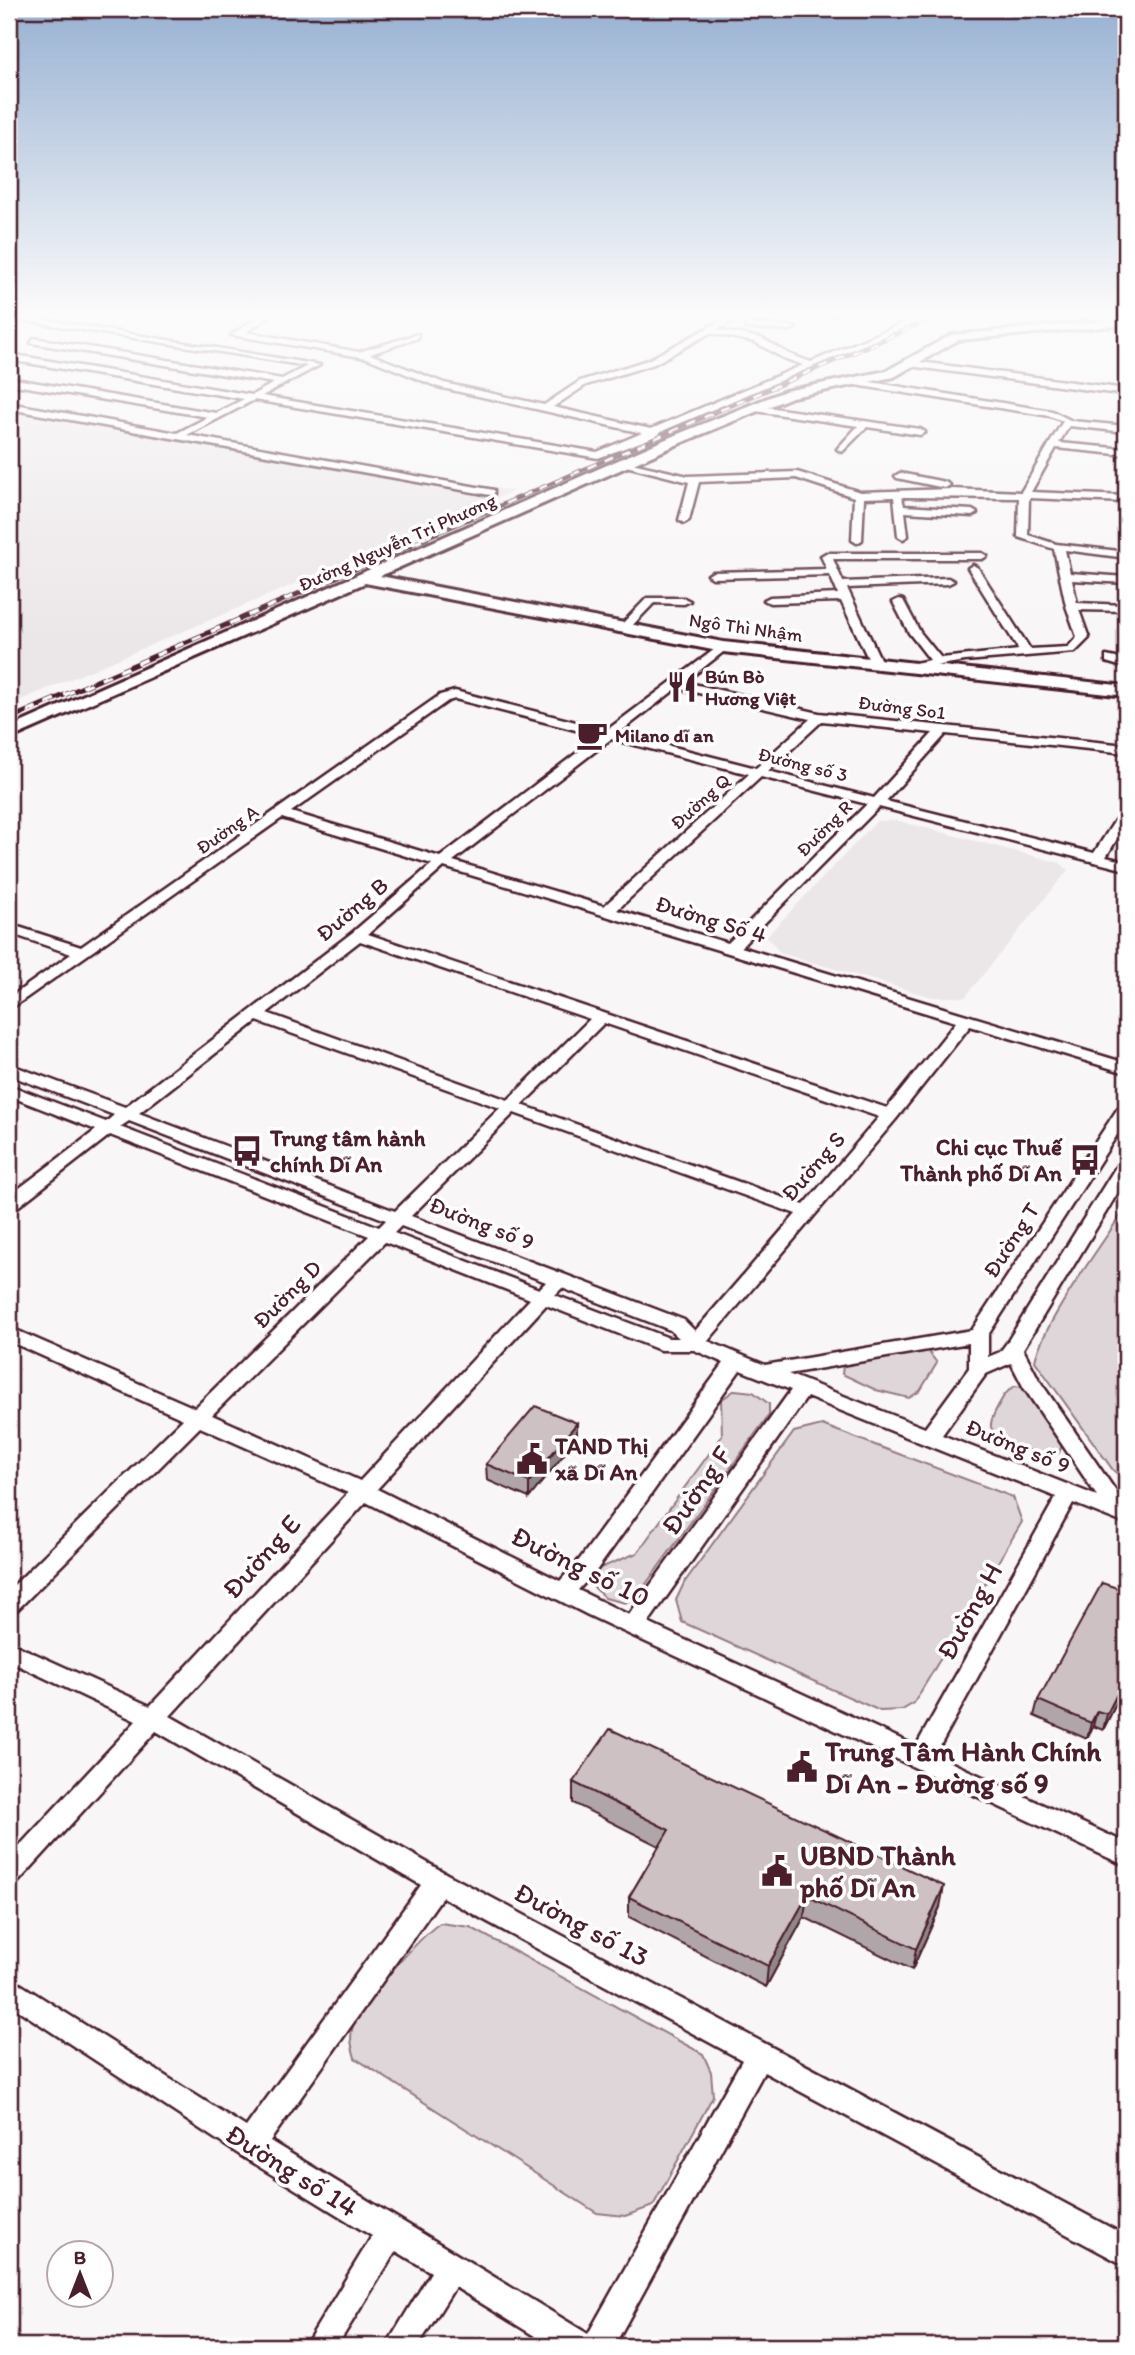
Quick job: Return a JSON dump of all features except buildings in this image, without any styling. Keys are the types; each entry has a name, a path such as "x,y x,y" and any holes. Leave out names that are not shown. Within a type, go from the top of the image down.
{"main road":[{"name":"Đường Nguyễn Tri Phương","path":"9,734 716,423"},
{"name":"Ngô Thì Nhậm","path":"365,578 622,630 723,647 1126,691"}],"street":[{"path":"109,423 490,492"},
{"path":"180,435 204,423"},
{"path":"404,423 598,455 674,423"},
{"path":"614,423 678,439"},
{"path":"851,423 920,432"},
{"path":"1053,546 1023,537 1024,496 1066,423 1126,429"},
{"path":"842,449 865,425"},
{"path":"1054,445 1126,452"},
{"path":"622,464 693,479 797,475 859,495 952,492 1126,499"},
{"path":"900,475 953,486 952,492"},
{"path":"684,520 695,485 693,479"},
{"path":"857,540 859,495"},
{"path":"897,495 903,537"},
{"path":"900,509 972,513"},
{"path":"908,668 937,660 1070,650 1083,638 1072,606 1059,546 1119,554 1126,552"},
{"path":"877,665 825,552 982,556"},
{"path":"973,568 1026,652"},
{"path":"713,575 834,572"},
{"path":"1065,576 1126,580"},
{"path":"840,584 948,581"},
{"path":"770,600 846,597"},
{"path":"622,630 651,600 684,601"},
{"path":"899,601 915,633 937,660"},
{"path":"1072,606 1126,608"},
{"name":"Đường B","path":"9,1205 358,935 441,863 723,647"},
{"path":"1110,659 1126,664"},
{"name":"Đường So1","path":"677,684 820,717 941,732 1126,749"},
{"name":"Đường số 3","path":"471,697 1126,866"},
{"name":"Đường A","path":"9,1005 444,698 471,697"},
{"name":"Đường Q","path":"606,912 820,717"},
{"name":"Đường R","path":"731,949 877,802 941,732"},
{"name":"Đường Số 4","path":"282,814 1126,1068"},
{"path":"1097,859 1126,814"},
{"path":"9,928 83,953"},
{"path":"358,935 599,1019 890,1115"},
{"path":"256,1015 806,1212"},
{"name":"Đường D","path":"9,1604 599,1019"},
{"name":"Đường S","path":"696,1343 890,1115 966,1020"},
{"name":"Đường số 9","path":"9,1069 677,1325 696,1343 736,1361 1123,1514"},
{"name":"Đường số 9","path":"9,1090 667,1345 696,1343"},
{"name":"Đường T","path":"978,1335 1126,1108"},
{"path":"930,1437 979,1368 1007,1357 1013,1349 1126,1165"},
{"name":"Đường E","path":"9,1874 361,1490 559,1279"},
{"name":"Đường số 10","path":"9,1333 361,1490 563,1592 1126,1855"},
{"path":"766,1371 978,1335 976,1344 979,1368"},
{"path":"1013,1349 1031,1383 1123,1514"},
{"name":"Đường F","path":"563,1592 588,1565 736,1361"},
{"name":"Đường F","path":"634,1625 804,1387"},
{"name":"Đường H","path":"921,1759 1069,1492"},
{"name":"Đường số 13","path":"9,1651 153,1718 438,1882 1126,2252"},
{"path":"250,2145 438,1882"},
{"name":"Đường số 14","path":"9,1989 250,2145 579,2346"},
{"path":"598,2346 759,2055"},
{"path":"320,2346 391,2232"},
{"path":"401,2346 450,2269"}],"shaded area":[{"path":"9,423 95,423 514,491 9,705"},
{"path":"895,820 1060,863 1068,870 965,997 932,997 780,953 767,936 877,821"},
{"path":"1126,1207 1126,1481 1113,1470 1035,1361 1040,1345 1061,1305"},
{"path":"928,1351 937,1363 920,1391 909,1398 876,1390 842,1374 843,1366 852,1363"},
{"path":"1015,1386 1027,1388 1060,1439 1062,1445 1059,1453 1043,1454 1021,1448 994,1433 991,1427 993,1416 1005,1394"},
{"path":"735,1390 753,1392 769,1404 769,1415 638,1595 625,1603 605,1598 590,1583 590,1577 600,1568 637,1553 722,1436 721,1400"},
{"path":"822,1425 1013,1497 1022,1522 914,1703 902,1710 880,1711 682,1622 676,1600 684,1583 794,1432"},
{"path":"440,1923 470,1927 703,2054 711,2072 713,2096 653,2206 625,2216 597,2213 355,2058 351,2035 357,2016 391,1972"}],"railway":[{"path":"423,539 691,423"},
{"path":"9,719 427,538"}],"place":[{"name":"Bún Bò Hương Việt","path":"682,687"},
{"name":"Milano dĩ an","path":"592,735"},
{"name":"Trung tâm hành chính Dĩ An","path":"247,1151"},
{"name":"Chi cục Thuế Thành phố Dĩ An","path":"1085,1160"},
{"name":"TAND Thị xã Dĩ An","path":"532,1459"},
{"name":"Trung Tâm Hành Chính Dĩ An - Đường số 9","path":"802,1767"},
{"name":"UBND Thành phố Dĩ An","path":"777,1871"}]}
